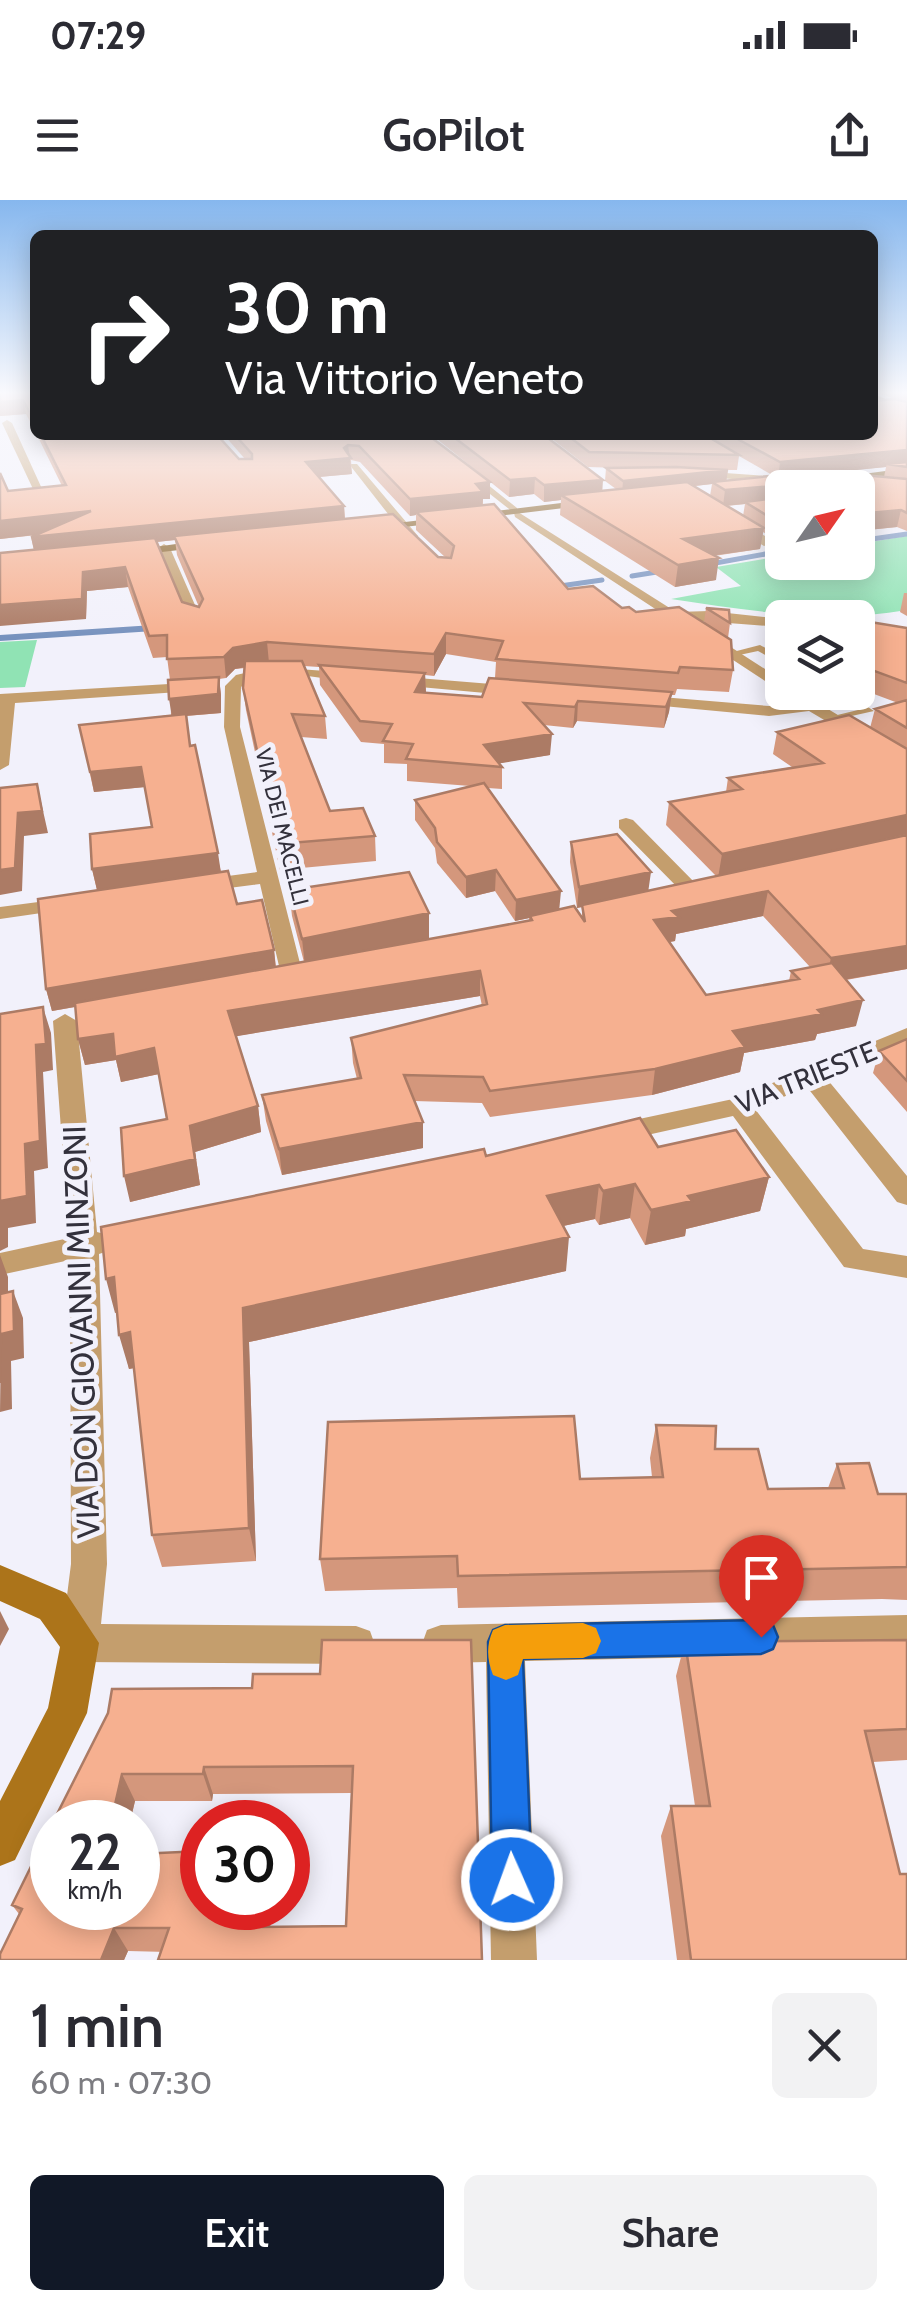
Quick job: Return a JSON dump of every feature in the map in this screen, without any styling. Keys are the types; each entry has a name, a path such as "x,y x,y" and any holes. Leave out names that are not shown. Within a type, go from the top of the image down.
{"main road":[{"path":"718,490 765,482"},
{"path":"401,523 611,503"},
{"path":"359,528 516,513"},
{"path":"110,554 223,542"}],"street":[{"path":"31,474 39,489"},
{"path":"360,474 422,547"},
{"path":"468,474 516,513 765,676"},
{"path":"689,474 765,480"},
{"path":"875,487 891,488"},
{"path":"751,511 720,514 765,542"},
{"path":"744,529 764,527"},
{"path":"164,548 195,621"},
{"path":"672,616 709,614 765,622"},
{"path":"0,765 4,698 233,686 241,676 268,672 365,679"},
{"path":"384,681 538,693"},
{"name":"VIA DEI MACELLI","path":"233,686 232,727 292,980"},
{"path":"615,699 778,710"},
{"path":"818,710 907,764"},
{"path":"626,824 693,892"},
{"path":"172,890 268,877"},
{"path":"0,913 96,900"},
{"name":"VIA DON GIOVANNI MINZONI","path":"65,1021 84,1246 89,1564 80,1643"},
{"name":"VIA TRIESTE","path":"585,1139 739,1106 906,1037"},
{"path":"812,1077 907,1195"},
{"path":"739,1106 854,1260 907,1267"},
{"path":"0,1264 122,1238"},
{"path":"0,1583 53,1606 80,1643 67,1713 0,1845"},
{"path":"80,1643 259,1647 907,1634"},
{"path":"505,1642 514,1960"}],"lane":[{"path":"730,654 760,648 765,651"},
{"path":"833,719 866,710"}],"green space":[{"path":"907,536 907,610 875,614 875,600 765,600 765,611 671,599 741,586 716,567 765,559 765,580 875,580 875,541"},
{"path":"37,640 25,687 0,688 0,642"}],"building":[{"path":"0,474 8,491 66,485 61,474 316,474 344,506 31,537 91,511 0,521"},
{"path":"386,474 480,474 490,482 476,484 483,492 410,499"},
{"path":"502,474 595,474 603,480 544,485 535,478 510,480"},
{"path":"614,474 689,474 623,481"},
{"path":"875,476 907,479 907,513 875,512"},
{"path":"765,477 765,487 725,490 712,482"},
{"path":"687,482 764,528 683,539 719,558 678,565 561,495"},
{"path":"765,499 765,514 745,502"},
{"path":"494,504 568,589 593,586 622,608 636,612 679,607 731,640 733,670 680,667 678,673 496,659 503,641 446,633 434,654 267,642 233,648 224,657 167,659 167,635 149,636 125,567 83,572 82,599 0,605 0,553 155,538 182,602 199,607 203,599 174,536 393,514 438,557 451,558 454,546 416,512"},
{"path":"706,608 729,610 730,623"},
{"path":"875,623 907,628 907,683 875,671"},
{"path":"245,661 302,661 325,716 292,714 330,811 363,808 375,836 278,844 243,688"},
{"path":"319,665 425,673 415,692 482,697 489,678 672,692 666,707 578,701 575,707 524,703 552,734 484,745 502,767 406,759 413,744 383,741 392,724 360,721"},
{"path":"219,677 218,694 169,699 168,680"},
{"path":"907,700 907,728 875,709"},
{"path":"186,714 190,746 195,745 218,853 92,869 90,834 152,827 141,767 90,772 79,725"},
{"path":"849,715 907,749 907,815 722,854 669,802 742,789 728,778 823,763 777,732"},
{"path":"484,783 561,891 516,900 496,870 466,877 437,842 435,828 415,800"},
{"path":"37,784 42,811 18,813 15,868 0,870 0,788"},
{"path":"617,834 651,872 579,887 571,842"},
{"path":"907,835 907,946 831,958 768,891 672,911 679,917 654,920 706,995 799,979 791,971 832,963 863,1000 818,1010 822,1014 733,1031 745,1047 655,1069 490,1091 483,1077 404,1075 423,1122 279,1149 262,1095 361,1078 351,1038 487,1004 480,971 228,1011 258,1106 190,1126 195,1159 124,1176 121,1128 167,1119 154,1048 115,1057 113,1034 78,1039 75,1003 532,920 530,916 574,906 585,922 582,905"},
{"path":"228,871 237,904 262,900 274,950 46,989 38,899"},
{"path":"409,872 429,913 302,939 289,890"},
{"path":"43,1007 46,1044 36,1045 40,1141 25,1144 27,1196 0,1201 0,1014"},
{"path":"907,1039 907,1081 879,1051"},
{"path":"640,1118 658,1147 736,1130 769,1177 688,1196 692,1201 651,1210 635,1184 603,1191 599,1185 547,1196 569,1237 243,1308 249,1528 152,1535 130,1332 119,1335 114,1277 106,1279 101,1227 484,1149 486,1156"},
{"path":"13,1291 14,1331 1,1334 0,1383 0,1294"},
{"path":"574,1416 580,1479 663,1477 656,1425 716,1426 715,1449 758,1449 768,1489 844,1488 837,1464 869,1463 878,1494 907,1494 907,1567 458,1576 457,1556 320,1559 328,1422"},
{"path":"322,1640 471,1640 482,1960 158,1960 169,1928 160,1928 160,1853 180,1852 180,1930 310,1930 310,1926 346,1926 353,1766 204,1767 203,1774 122,1774 116,1800 64,1800 108,1713 112,1689 252,1688 253,1674 320,1674"},
{"path":"907,1640 907,1729 865,1731 900,1874 907,1874 907,1960 691,1960 671,1806 710,1806 685,1642"},
{"path":"30,1869 30,1930 113,1930 101,1960 0,1960 22,1909 12,1905"}],"waterway":[{"path":"875,539 907,534"},
{"path":"710,564 765,554"},
{"path":"632,576 663,571"},
{"path":"553,587 602,580"},
{"path":"0,638 154,628"}],"slow traffic":[{"path":"506,1663 505,1642 583,1641"}],"route":[{"path":"512,1880 505,1642 761,1637"}]}
